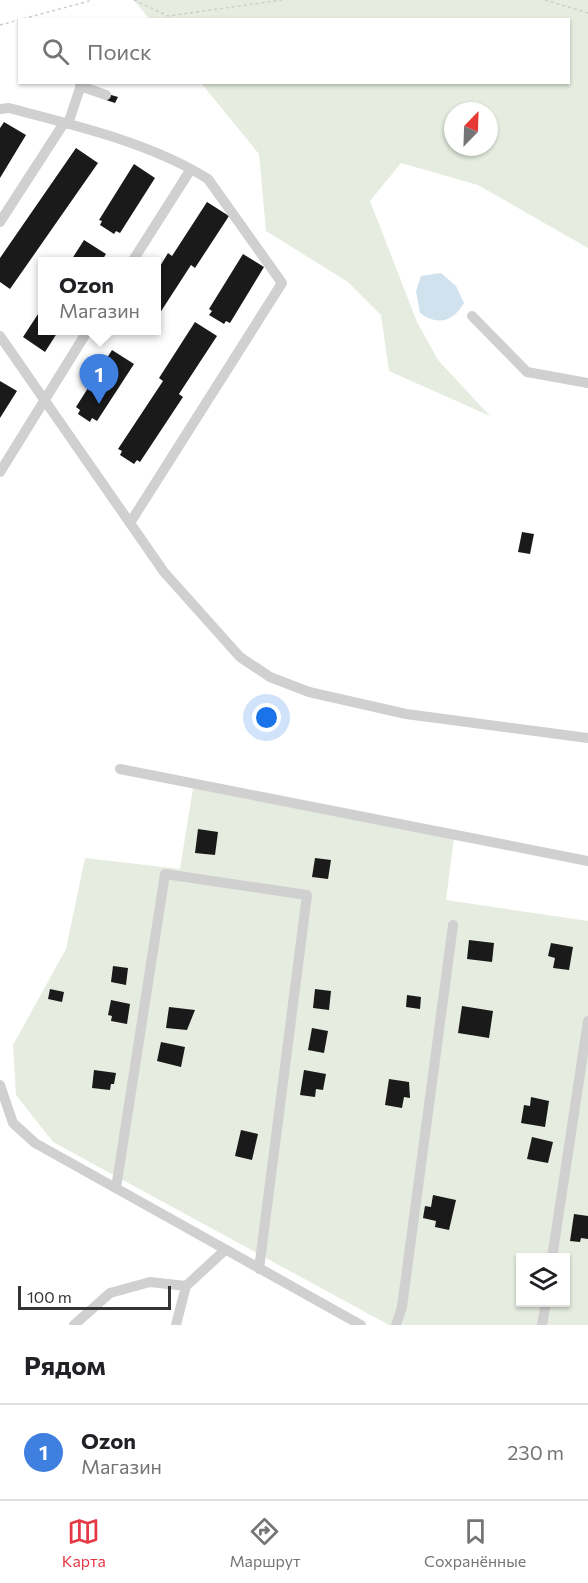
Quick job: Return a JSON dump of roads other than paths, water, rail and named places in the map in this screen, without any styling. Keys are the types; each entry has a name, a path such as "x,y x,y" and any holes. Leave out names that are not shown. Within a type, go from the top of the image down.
{"street":[{"path":"0,222 66,123 81,84 106,95"},
{"path":"0,110 9,108 66,123 174,158 192,168 208,179 282,282 130,524"},
{"path":"135,257 192,168"},
{"path":"472,316 526,372 588,383"},
{"path":"0,472 84,335"},
{"path":"0,336 164,572 240,657 270,676 309,692 406,714 588,738"},
{"path":"120,769 588,861"},
{"path":"116,1188 165,874 307,895 259,1269"},
{"path":"396,1325 402,1307 453,925"},
{"path":"553,1253 588,1021"},
{"path":"0,1085 13,1123 34,1143 361,1325"},
{"path":"176,1325 186,1286 225,1250"},
{"path":"74,1325 110,1293 150,1282 186,1286"},
{"path":"542,1325 545,1307"}],"water":[{"path":"441,273 456,286 464,303 450,318 438,321 420,313 416,291 421,276"}],"place":[{"name":"Ozon","path":"99,404"}]}
